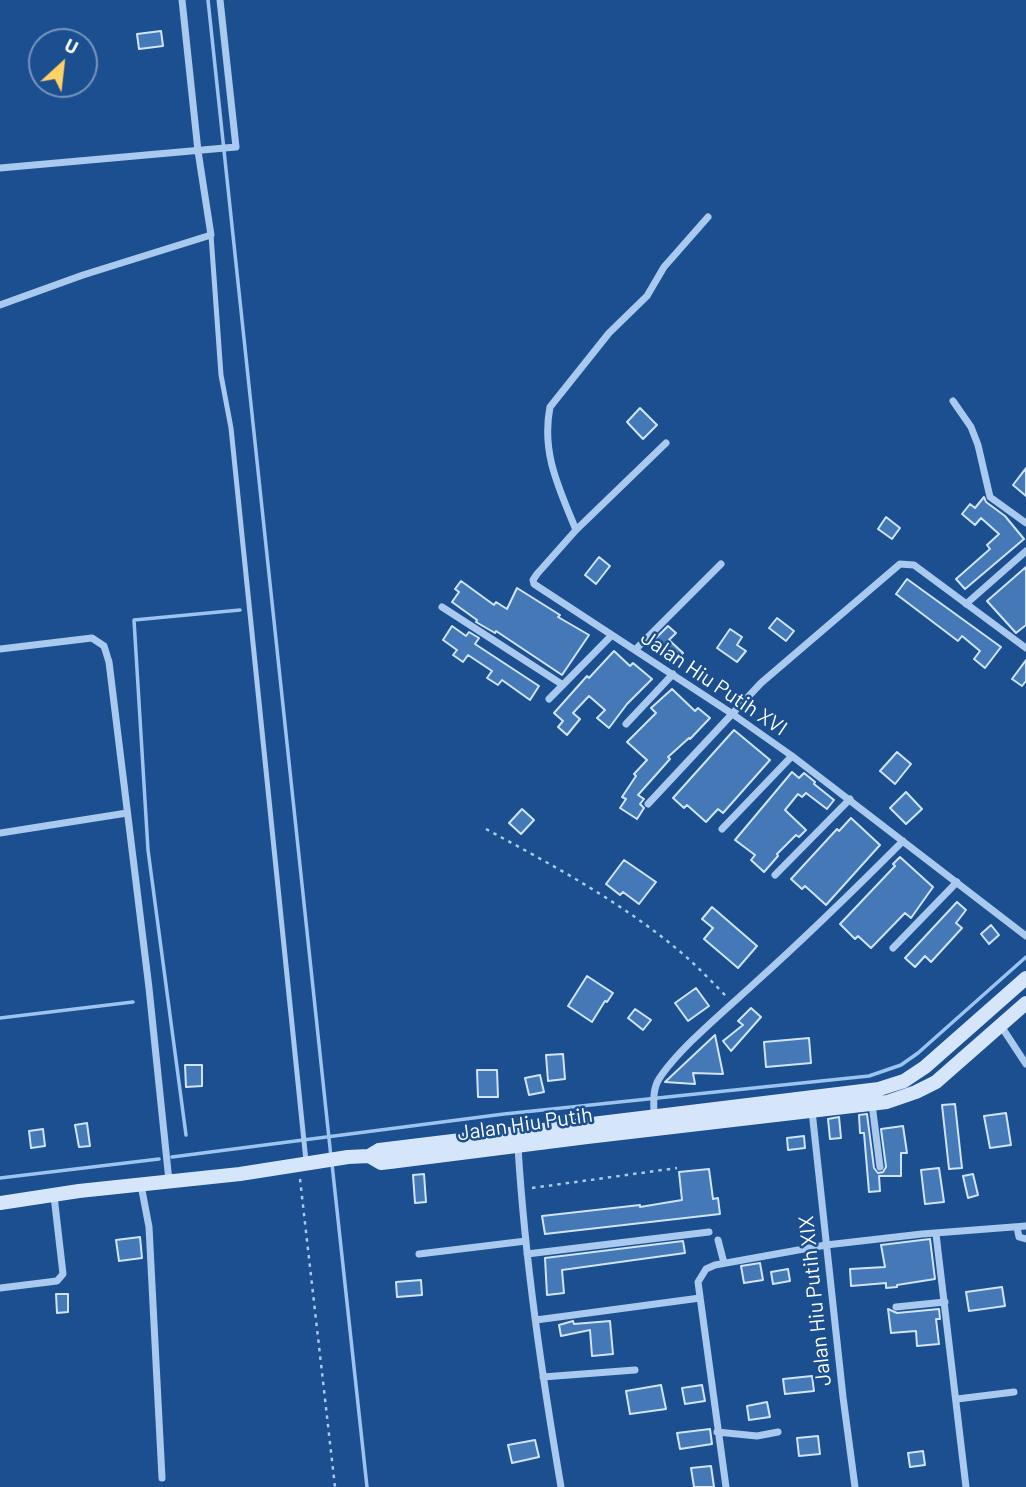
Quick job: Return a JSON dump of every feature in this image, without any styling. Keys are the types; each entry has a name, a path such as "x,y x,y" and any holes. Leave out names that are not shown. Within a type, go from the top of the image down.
{"street":[{"path":"0,305 211,234 198,151 182,0"},
{"path":"0,168 236,147 220,0"},
{"path":"576,530 550,465 550,407 609,333 648,296 664,268 708,217"},
{"path":"953,401 971,426 978,444 990,497 1026,523"},
{"name":"Jalan Hiu Putih XVI","path":"666,443 576,530 537,574 533,580 534,584 673,674 792,756 1026,936"},
{"path":"966,604 1026,551"},
{"path":"635,650 721,564"},
{"path":"648,804 761,682 900,564 914,565 1025,645"},
{"path":"442,607 563,685"},
{"path":"549,699 612,635"},
{"path":"0,649 92,638 104,646 109,662 149,988 169,1182"},
{"path":"626,724 673,674"},
{"path":"722,829 792,756"},
{"path":"775,875 850,799"},
{"path":"0,833 127,814"},
{"path":"654,1116 657,1082 668,1067 903,841"},
{"path":"893,948 957,882"},
{"path":"369,1156 379,1150 654,1116 738,1112 857,1093 904,1081 925,1067 1026,978"},
{"path":"1003,1000 1014,1014"},
{"name":"Jalan Hiu Putih","path":"0,1203 345,1157 369,1156 381,1163 518,1147 738,1112 812,1111 894,1100 926,1088 944,1076 1026,1003"},
{"path":"1001,1026 1026,1064"},
{"path":"872,1104 880,1167"},
{"name":"Jalan Hiu Putih XIX","path":"812,1111 855,1487"},
{"path":"518,1147 527,1254 561,1487"},
{"path":"141,1185 149,1227 162,1478"},
{"path":"0,1288 57,1281 62,1277 54,1196"},
{"path":"726,1487 698,1282 706,1269 724,1263 826,1245 1022,1227"},
{"path":"1022,1227 1018,1235 1026,1239"},
{"path":"527,1254 709,1232"},
{"path":"936,1234 966,1487"},
{"path":"718,1240 724,1263"},
{"path":"419,1254 526,1241"},
{"path":"536,1320 700,1298"},
{"path":"896,1307 945,1302"},
{"path":"543,1377 635,1370"},
{"path":"957,1399 1014,1392"},
{"path":"717,1432 757,1436 778,1432"}],"lane":[{"path":"211,234 222,375 234,456 305,1164"}],"path":[{"path":"486,829 621,908 683,954 733,1003"},
{"path":"305,1164 335,1487"},
{"path":"520,1189 677,1168"}],"building":[{"path":"161,31 163,46 139,49 137,34"},
{"path":"640,408 657,425 643,439 627,422"},
{"path":"1026,468 1026,496 1013,485"},
{"path":"984,497 986,502 1005,516 1024,539 965,589 956,579 990,549 987,545 999,534 981,518 975,525 962,514 970,504 975,508"},
{"path":"886,517 900,528 892,539 878,529"},
{"path":"599,557 610,566 596,584 585,575"},
{"path":"1026,567 1026,625 1016,633 987,601"},
{"path":"907,579 1001,647 985,668 974,659 980,651 962,636 958,641 896,594"},
{"path":"461,581 494,605 496,602 507,609 517,588 589,635 562,675 496,631 495,633 476,622 477,620 452,602 459,592 455,589"},
{"path":"777,618 794,631 786,641 769,628"},
{"path":"452,626 466,636 469,632 479,638 475,644 539,686 530,700 502,680 498,685 487,678 492,671 468,655 463,662 453,655 457,650 443,640"},
{"path":"668,626 676,633 669,640 683,653 672,664 650,644"},
{"path":"730,629 742,637 737,645 746,651 737,662 717,648"},
{"path":"614,651 630,666 633,663 652,679 627,704 609,728 597,718 605,710 589,696 573,713 580,719 567,735 558,727 563,721 554,713"},
{"path":"1026,660 1026,681 1022,686 1012,679"},
{"path":"672,689 695,711 698,708 710,718 668,757 670,759 638,795 644,799 640,804 644,808 637,819 620,808 626,799 622,797 636,776 634,774 647,760 627,742 656,713 651,708"},
{"path":"734,730 770,760 723,813 718,809 706,822 687,805 684,808 673,798"},
{"path":"897,752 911,764 895,784 880,771"},
{"path":"792,772 799,778 804,773 834,800 827,809 806,793 802,797 798,794 785,810 806,830 799,837 796,835 777,854 764,872 751,860 755,855 735,840"},
{"path":"906,792 922,809 906,824 890,808"},
{"path":"522,809 534,820 521,834 509,823"},
{"path":"851,818 880,845 826,905 805,886 802,889 791,879 837,829 839,831"},
{"path":"900,857 933,887 911,918 905,913 871,948 858,936 855,939 840,924 895,866 893,864"},
{"path":"624,860 656,882 639,904 623,892 620,895 606,884"},
{"path":"957,902 966,910 956,923 962,928 931,962 925,956 915,967 905,958"},
{"path":"712,907 757,946 738,968 704,939 713,928 702,919"},
{"path":"991,925 999,935 989,944 981,934"},
{"path":"587,976 613,993 592,1022 568,1006"},
{"path":"696,988 709,1006 688,1021 675,1003"},
{"path":"751,1008 761,1017 731,1051 723,1041 743,1025 738,1021"},
{"path":"635,1009 651,1020 643,1030 628,1018"},
{"path":"715,1035 723,1074 693,1073 695,1084 665,1082"},
{"path":"809,1038 811,1063 766,1067 764,1042"},
{"path":"563,1054 565,1079 548,1081 546,1055"},
{"path":"185,1065 202,1065 202,1086 186,1087"},
{"path":"477,1070 497,1070 498,1097 478,1097"},
{"path":"540,1075 544,1092 529,1095 525,1078"},
{"path":"955,1104 962,1168 949,1169 942,1105"},
{"path":"1006,1113 1011,1145 990,1148 984,1116"},
{"path":"867,1114 874,1168 878,1173 883,1172 886,1167 881,1129 903,1126 907,1153 901,1153 901,1176 879,1176 880,1191 869,1192 864,1133 860,1133 859,1115"},
{"path":"839,1117 841,1138 830,1139 828,1119"},
{"path":"87,1123 90,1146 79,1147 75,1125"},
{"path":"43,1129 45,1146 31,1148 29,1131"},
{"path":"804,1136 805,1148 788,1150 787,1138"},
{"path":"939,1168 944,1202 925,1204 921,1170"},
{"path":"709,1169 713,1199 718,1198 720,1214 545,1234 542,1216 640,1207 682,1200 679,1172"},
{"path":"424,1174 426,1202 415,1203 413,1175"},
{"path":"973,1174 978,1195 968,1198 963,1176"},
{"path":"140,1237 142,1258 119,1261 116,1240"},
{"path":"930,1239 935,1279 886,1288 886,1283 851,1286 850,1269 885,1267 881,1245"},
{"path":"683,1241 685,1253 562,1270 564,1293 547,1295 545,1258"},
{"path":"760,1263 763,1280 744,1283 741,1266"},
{"path":"788,1269 790,1281 773,1284 771,1272"},
{"path":"421,1280 422,1295 397,1297 396,1282"},
{"path":"1002,1287 1005,1306 969,1311 966,1292"},
{"path":"56,1294 68,1294 68,1312 57,1313"},
{"path":"888,1309 897,1313 939,1309 940,1319 936,1319 939,1344 917,1346 916,1331 891,1333"},
{"path":"573,1321 574,1324 610,1321 613,1354 592,1356 590,1330 561,1336 559,1325"},
{"path":"812,1376 814,1391 785,1394 783,1379"},
{"path":"661,1385 666,1409 630,1414 626,1391"},
{"path":"702,1385 705,1401 685,1404 682,1388"},
{"path":"767,1402 770,1417 749,1420 747,1406"},
{"path":"710,1429 712,1444 680,1449 677,1433"},
{"path":"818,1436 820,1454 799,1456 797,1438"},
{"path":"535,1440 539,1457 512,1463 508,1445"},
{"path":"923,1451 925,1465 910,1467 908,1453"},
{"path":"711,1466 714,1487 694,1487 691,1468"}],"waterway":[{"path":"208,0 331,1157"},
{"path":"186,1135 148,850 134,620 240,610"},
{"path":"172,1157 504,1114 869,1076 901,1065 918,1053 1026,957"},
{"path":"0,1018 133,1002"},
{"path":"0,1178 159,1159"},
{"path":"332,1164 367,1487"}]}
